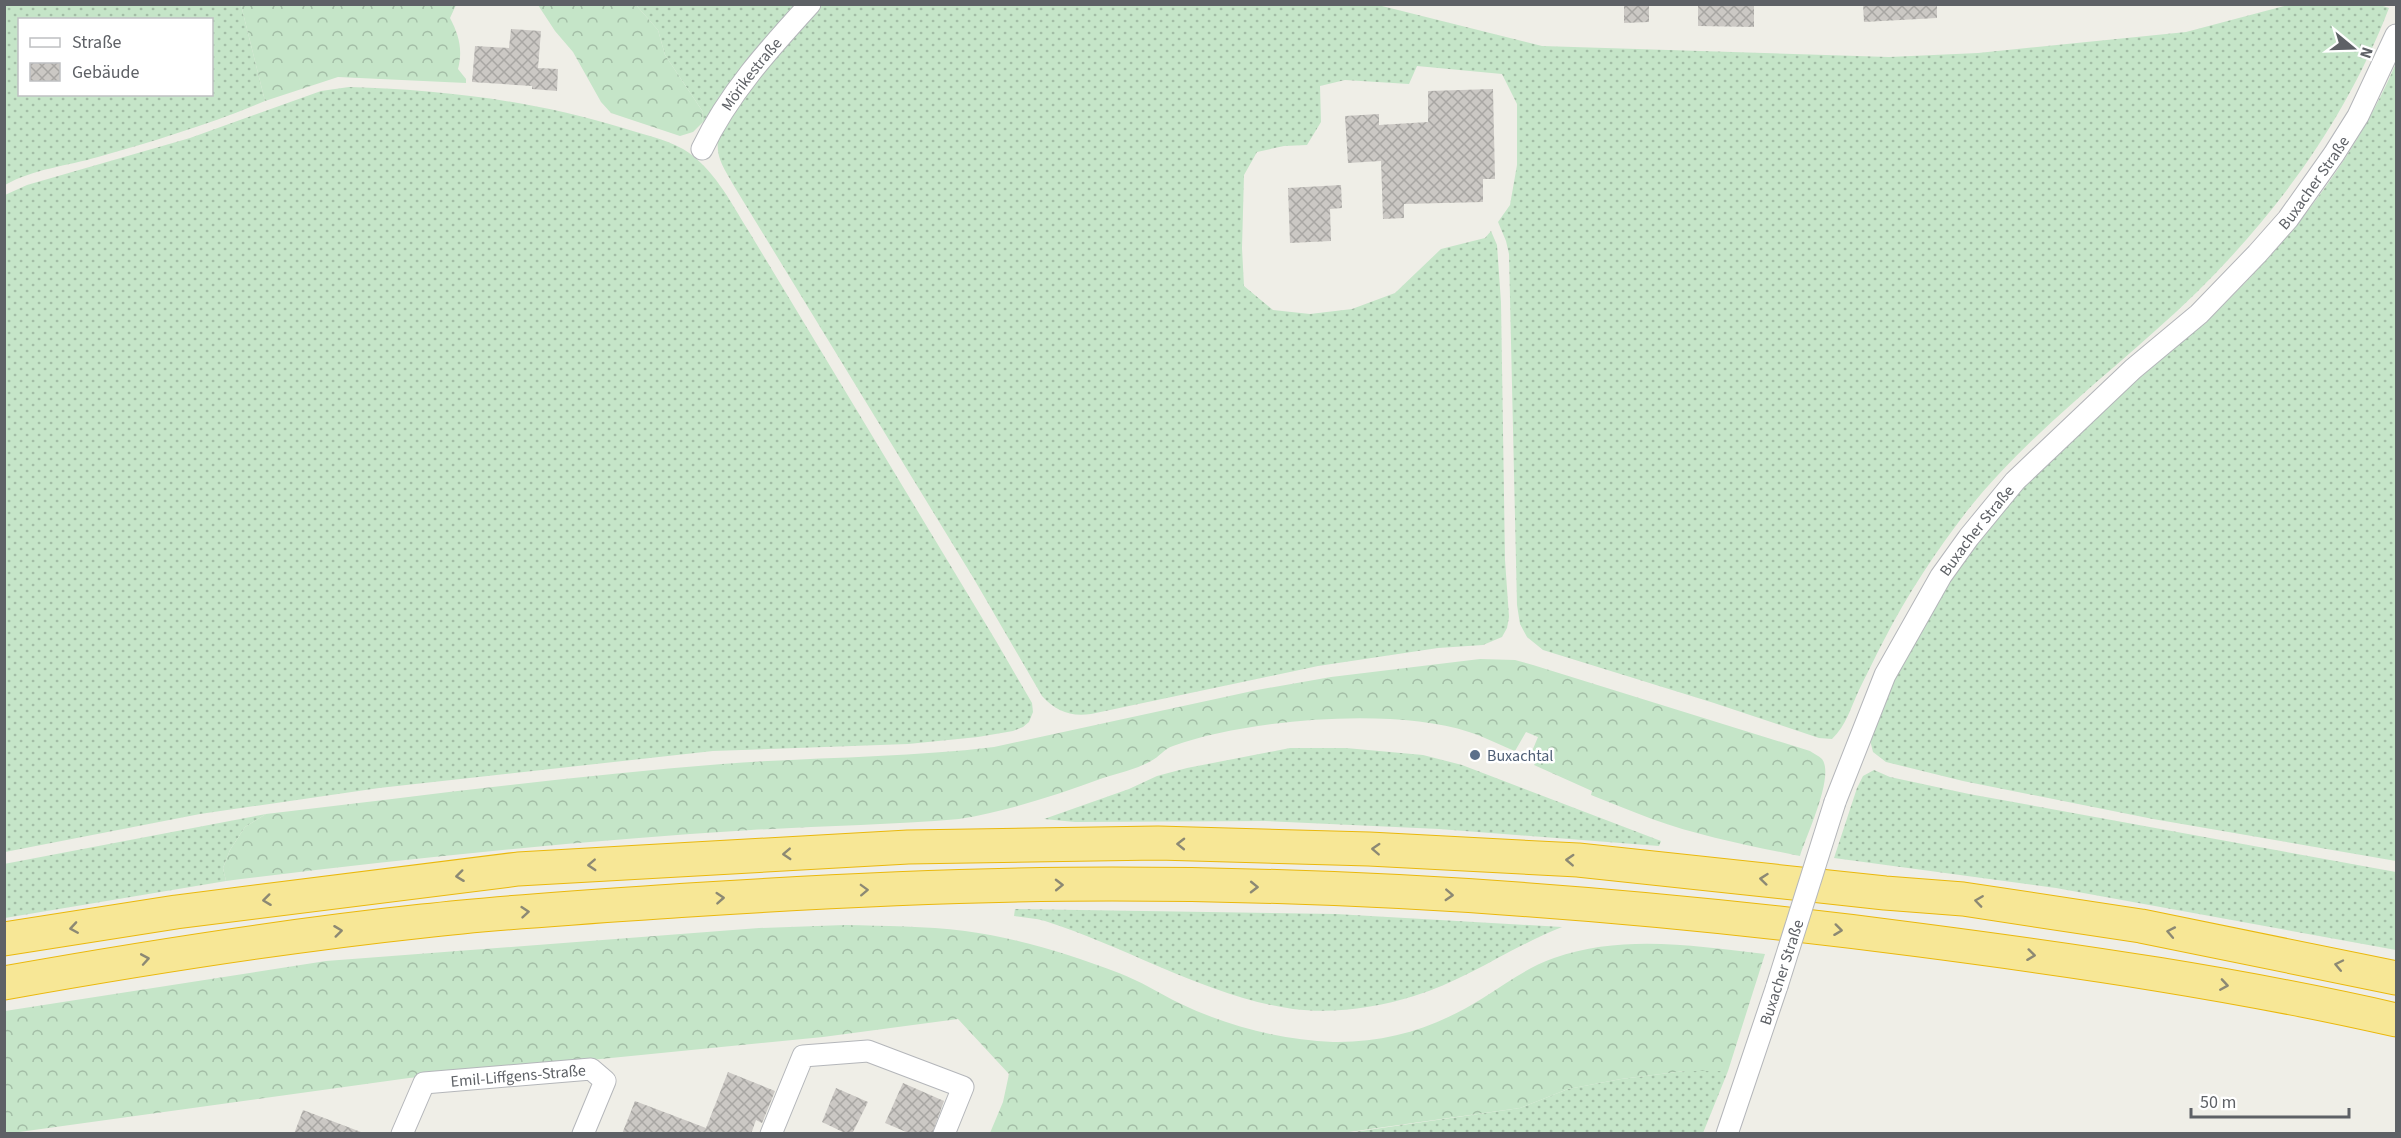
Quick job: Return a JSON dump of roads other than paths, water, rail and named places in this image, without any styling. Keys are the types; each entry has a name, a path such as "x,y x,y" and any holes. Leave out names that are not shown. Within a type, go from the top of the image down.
{"highway":[{"path":"4,939 176,912 518,869 908,847 1158,843 1369,849 1578,860 1885,893 1963,899 2141,926 2397,978"},
{"path":"4,983 215,947 425,920 806,893 968,886 1114,884 1350,889 1566,902 1780,923 2074,960 2286,995 2397,1020"}],"street":[{"name":"Mörikestraße","path":"702,149 728,103 810,4"},
{"name":"Buxacher Straße","path":"1727,1134 1835,802 1885,675 1941,576 1969,537 2015,481 2133,369 2199,314 2288,219 2329,162 2358,116 2397,35"},
{"path":"771,1134 803,1056 868,1051 963,1087 944,1134"},
{"name":"Emil-Liffgens-Straße","path":"402,1134 424,1083 591,1069 605,1081 582,1134"}],"place":[{"name":"Buxachtal","path":"1475,755"}]}
